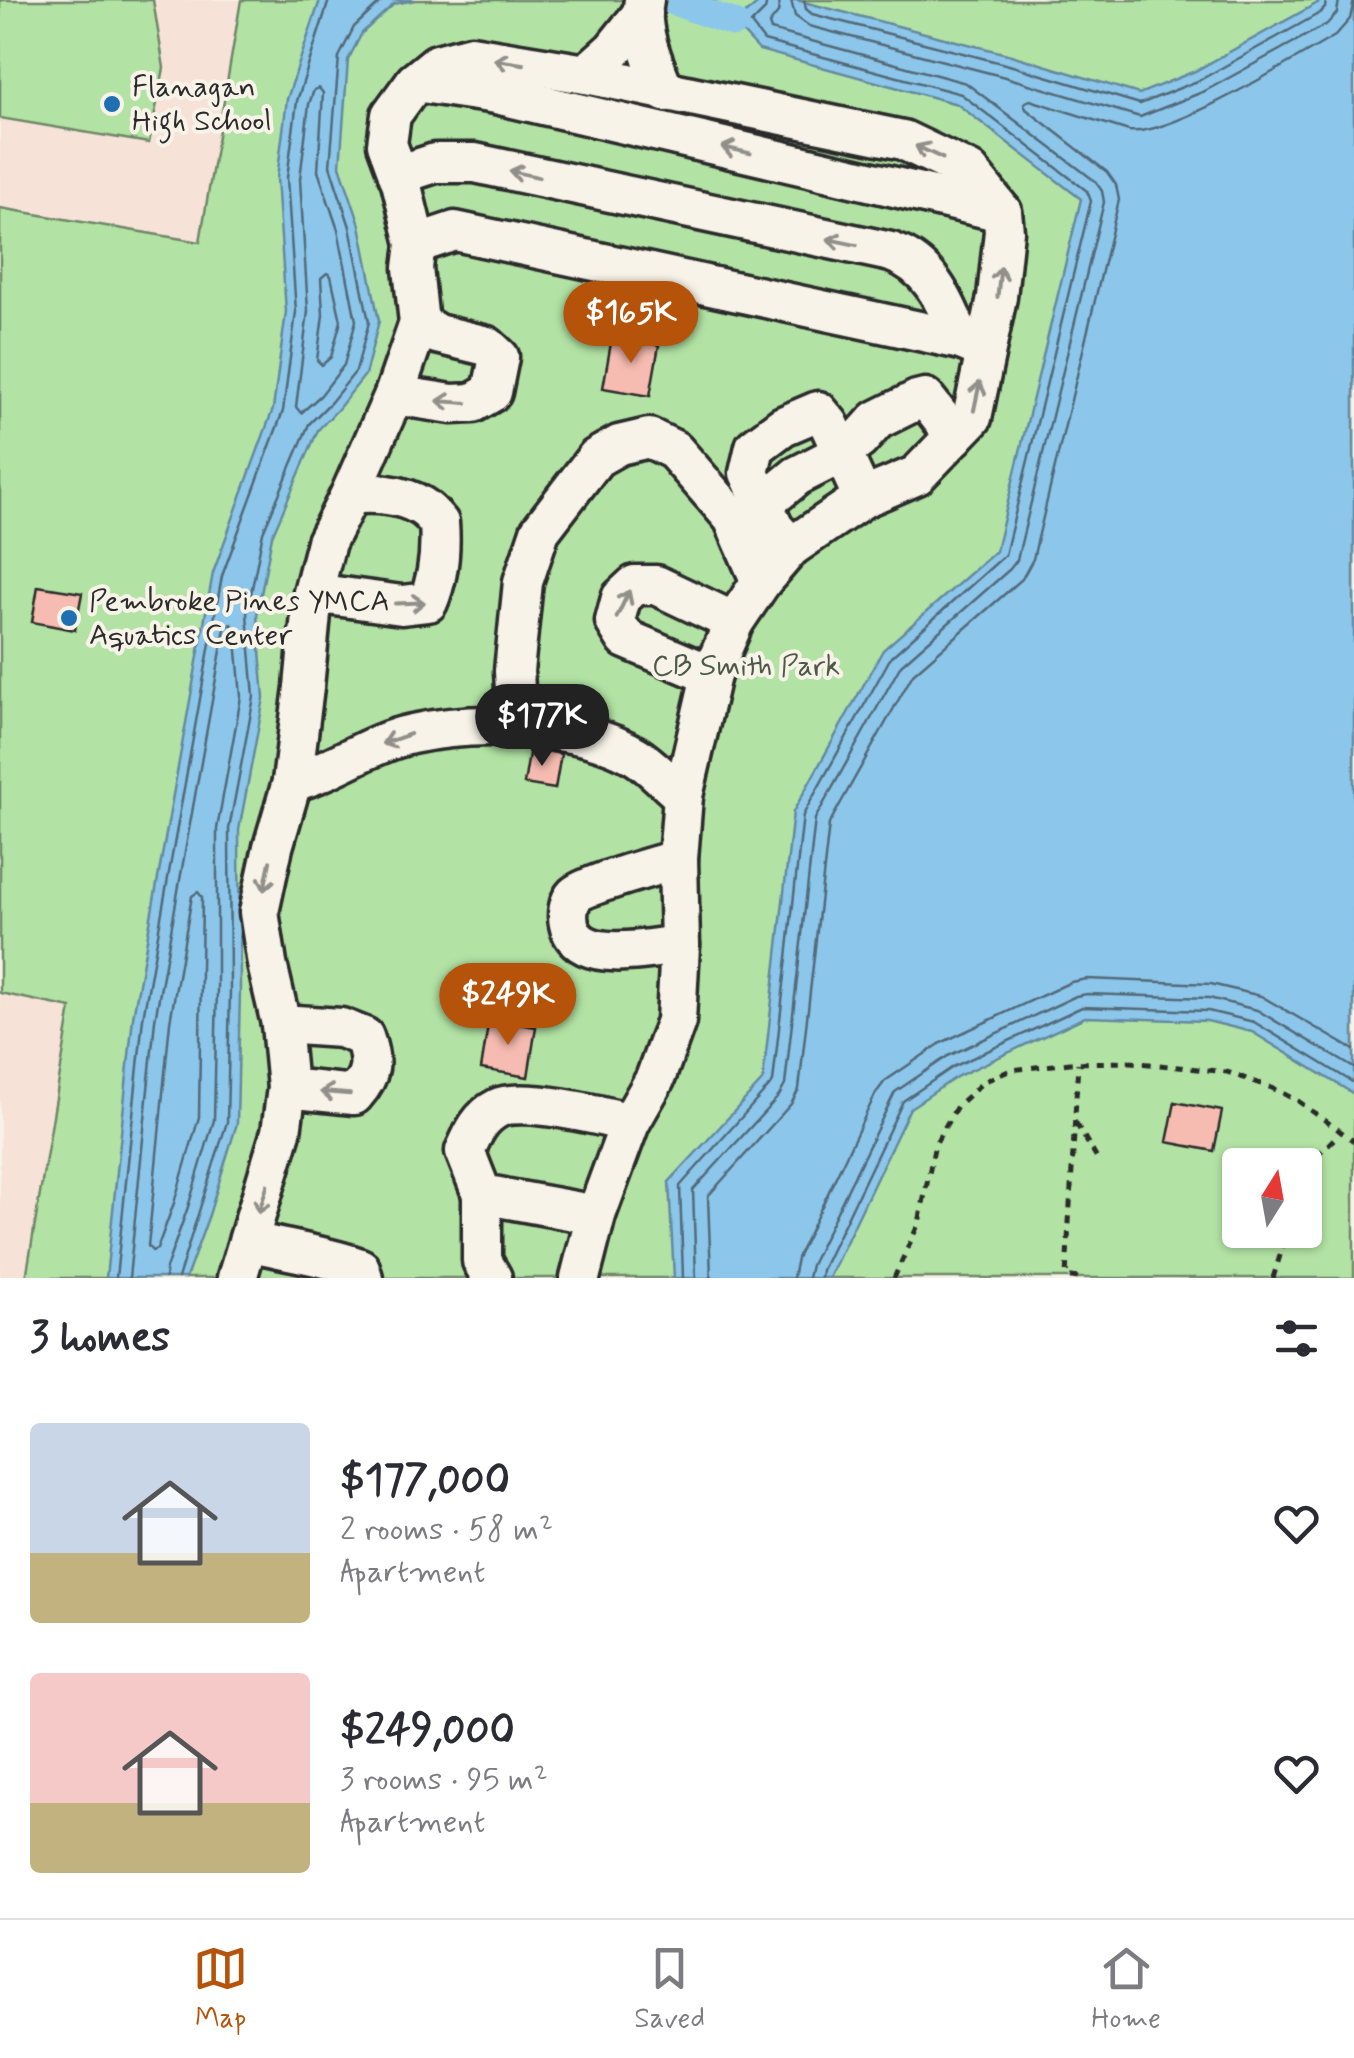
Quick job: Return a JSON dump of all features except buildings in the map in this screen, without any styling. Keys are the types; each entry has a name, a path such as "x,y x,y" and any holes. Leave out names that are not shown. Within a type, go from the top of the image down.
{"lane":[{"path":"586,74 614,50 642,9"},
{"path":"642,9 652,60 665,92"},
{"path":"237,1278 281,1132 286,1088 281,1024 259,912 292,782 313,593 326,542 394,395 419,322 413,268 416,244 387,144 391,116 415,82 437,64 471,56 586,74 904,140 970,172 1002,212 1004,230 998,297 974,345 972,418 917,475 864,498 791,547 734,622 712,676 683,796 678,859 680,945 676,1021 655,1080 630,1123 596,1216 580,1278"},
{"path":"415,82 496,94 1002,212"},
{"path":"398,176 435,164 475,163 891,252 921,268 974,345"},
{"path":"416,244 455,231 974,345"},
{"path":"394,395 452,404 473,403 492,392 498,357 487,346 437,334 419,322"},
{"path":"762,504 797,476 842,453 878,420 917,400 925,398 955,436"},
{"path":"791,547 774,528 749,474 754,447 783,426 818,412 829,424 864,498"},
{"path":"517,726 514,671 524,582 540,531 596,458 629,442 649,438 674,450 733,518 762,582"},
{"path":"313,593 402,605 428,602 435,586 439,523 424,507 408,500 371,492 350,495"},
{"path":"712,676 626,639 615,622 622,598 635,584 656,584 734,622"},
{"path":"292,782 313,776 356,753 412,734 517,726 605,741 640,758 683,796"},
{"path":"678,859 576,894 568,909 576,940 585,947 602,952 680,945"},
{"path":"281,1024 341,1028 364,1037 370,1054 366,1081 354,1094 286,1088"},
{"path":"492,1278 482,1261 482,1194 466,1151 477,1125 500,1106 538,1106 630,1123"},
{"path":"482,1194 596,1216"},
{"path":"250,1241 342,1261 360,1268 363,1278"}],"path":[{"path":"894,1278 918,1223 935,1144 958,1106 982,1082 1011,1070 1130,1062 1228,1072 1298,1102 1354,1141"},
{"path":"1078,1063 1066,1276 1078,1278"},
{"path":"1075,1120 1100,1164"},
{"path":"1322,1152 1341,1132"},
{"path":"1274,1278 1283,1248"}],"shaded area":[{"name":"Flanagan High School","path":"0,0 241,0 200,243 0,208"},
{"path":"0,993 72,1007 26,1278 0,1278"}],"green space":[{"path":"0,0 153,0 164,68 149,143 0,118"},
{"name":"CB Smith Park","path":"241,0 1354,0 1354,1278 26,1278 71,1008 0,993 0,208 200,242"}],"water":[{"path":"320,0 415,0 394,4 362,33 348,60 340,166 360,225 379,321 365,375 318,430 272,536 257,615 264,698 239,830 237,1123 186,1278 106,1278 133,1017 213,573 273,409 286,312 277,178 287,99"},
{"path":"762,0 796,0 1011,55 1139,94 1195,71 1323,0 1354,0 1354,1094 1252,1032 1207,1021 1085,1017 958,1076 910,1108 829,1278 674,1278 669,1182 763,1080 793,812 883,650 996,551 1081,199 957,104 759,50 734,23"}],"waterway":[{"path":"670,0 734,23"}],"place":[{"name":"Flanagan High School","path":"112,104"},
{"name":"Pembroke Pines YMCA Aquatics Center","path":"69,618"}]}
